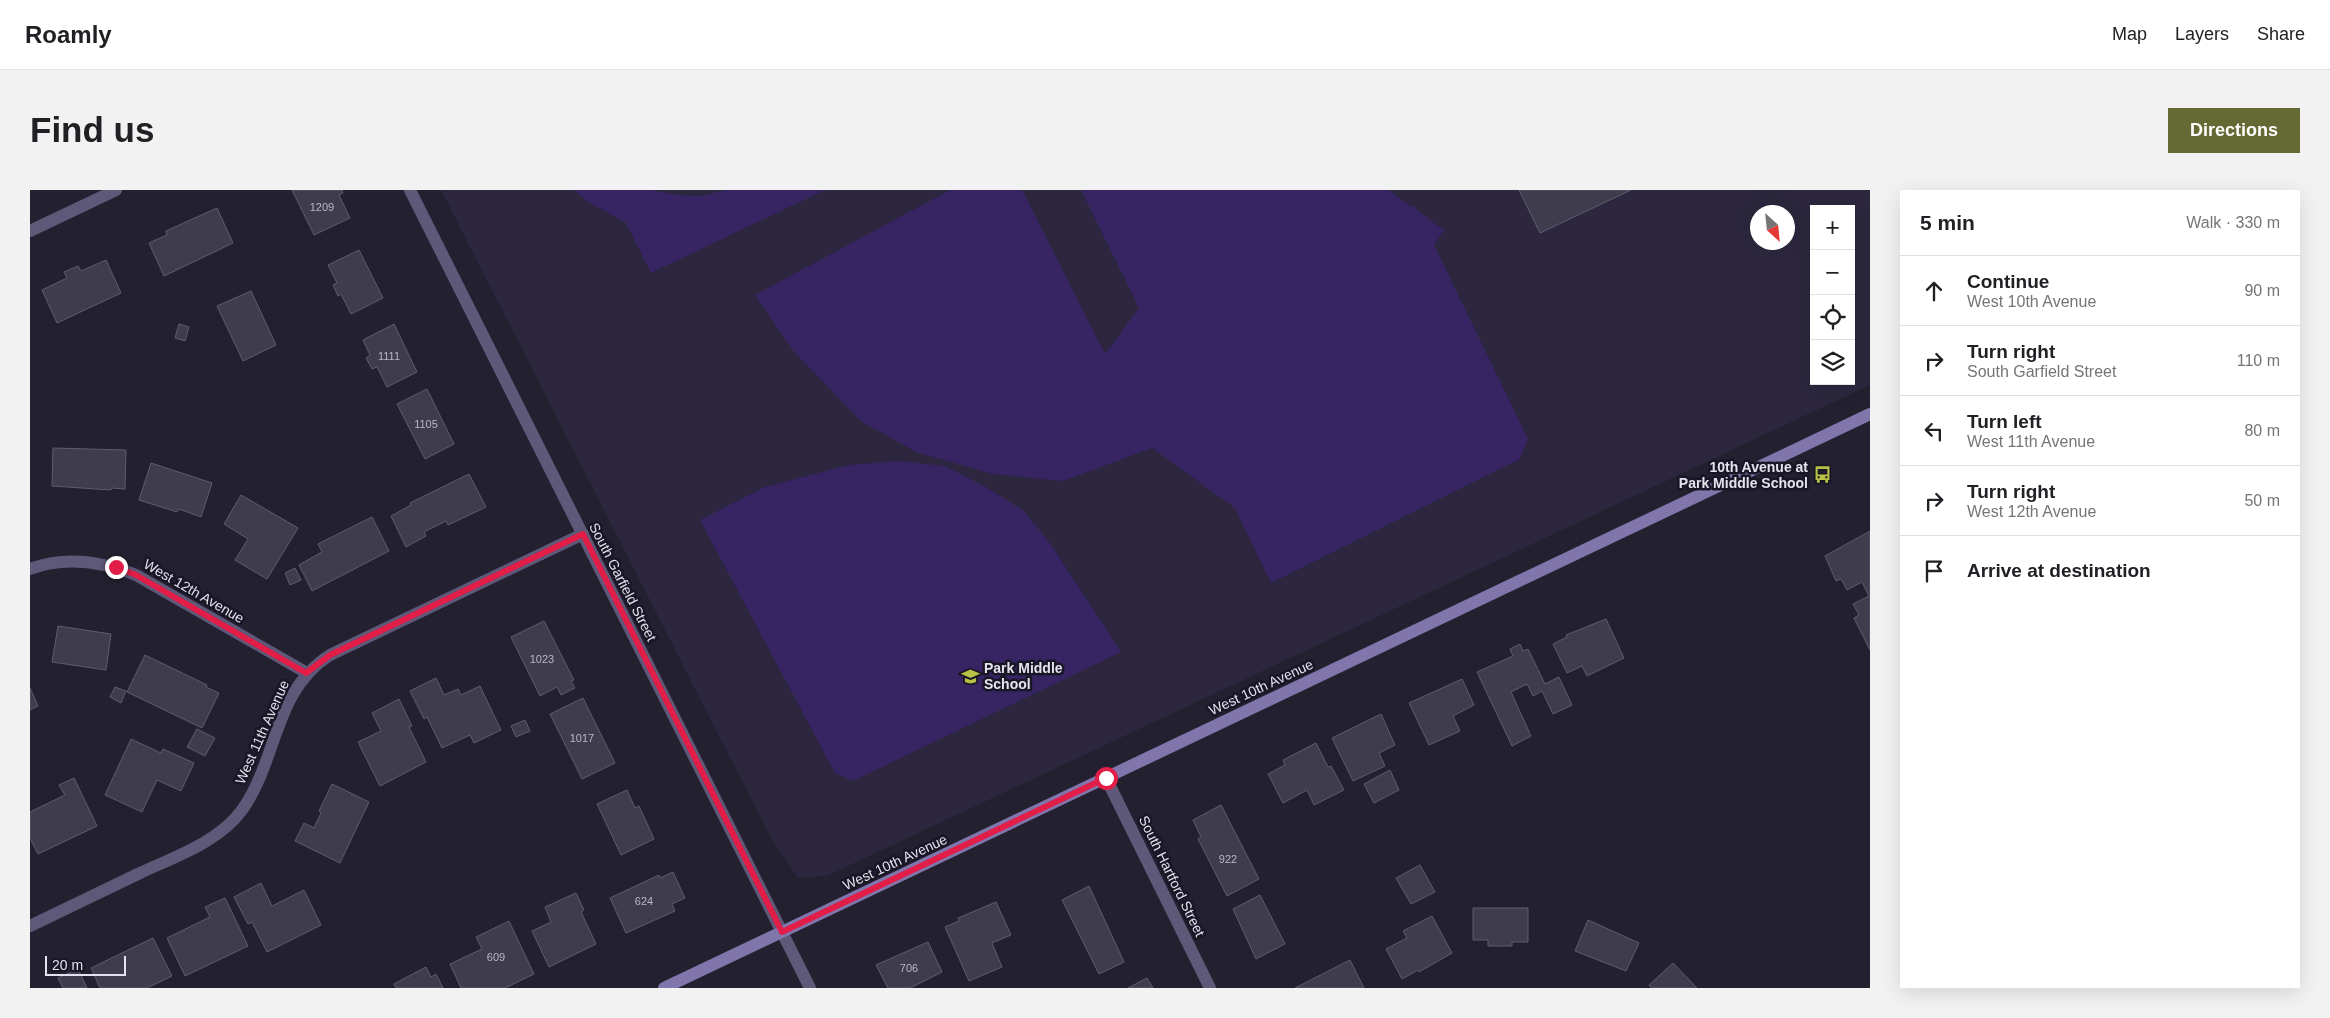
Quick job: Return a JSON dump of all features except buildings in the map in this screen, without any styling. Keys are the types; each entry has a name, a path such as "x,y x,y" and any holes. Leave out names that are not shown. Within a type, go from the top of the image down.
{"main road":[{"name":"West 10th Avenue","path":"664,988 1870,414"}],"street":[{"path":"30,231 116,190"},
{"name":"South Garfield Street","path":"410,190 810,988"},
{"name":"West 11th Avenue","path":"30,926 193,848 229,823 242,810 254,791 290,700 306,673 330,655 583,534"},
{"name":"West 12th Avenue","path":"30,569 56,563 80,562 116,567 136,575 306,673"},
{"name":"South Hartford Street","path":"1106,778 1210,988"}],"shaded area":[{"name":"Park Middle School","path":"441,190 1870,190 1870,385 827,876 798,878 773,842"},
{"path":"574,190 652,190 677,195 700,196 727,190 825,190 651,273 626,223 587,201"},
{"path":"950,190 1022,190 1105,354 1139,308 1081,190 1389,190 1412,207 1415,206 1418,211 1444,230 1434,245 1528,439 1520,459 1271,583 1235,508 1152,448 1063,481 993,474 916,452 861,421 795,353 755,295"},
{"path":"899,461 945,466 986,487 1024,511 1052,546 1121,652 853,781 835,773 700,520 765,487 849,465"}],"place":[{"name":"10th Avenue at Park Middle School","path":"1822,475"},
{"name":"Park Middle School","path":"970,676"}],"route":[{"path":"116,567 136,575 306,673 330,655 583,534 782,932 1106,778"}]}
